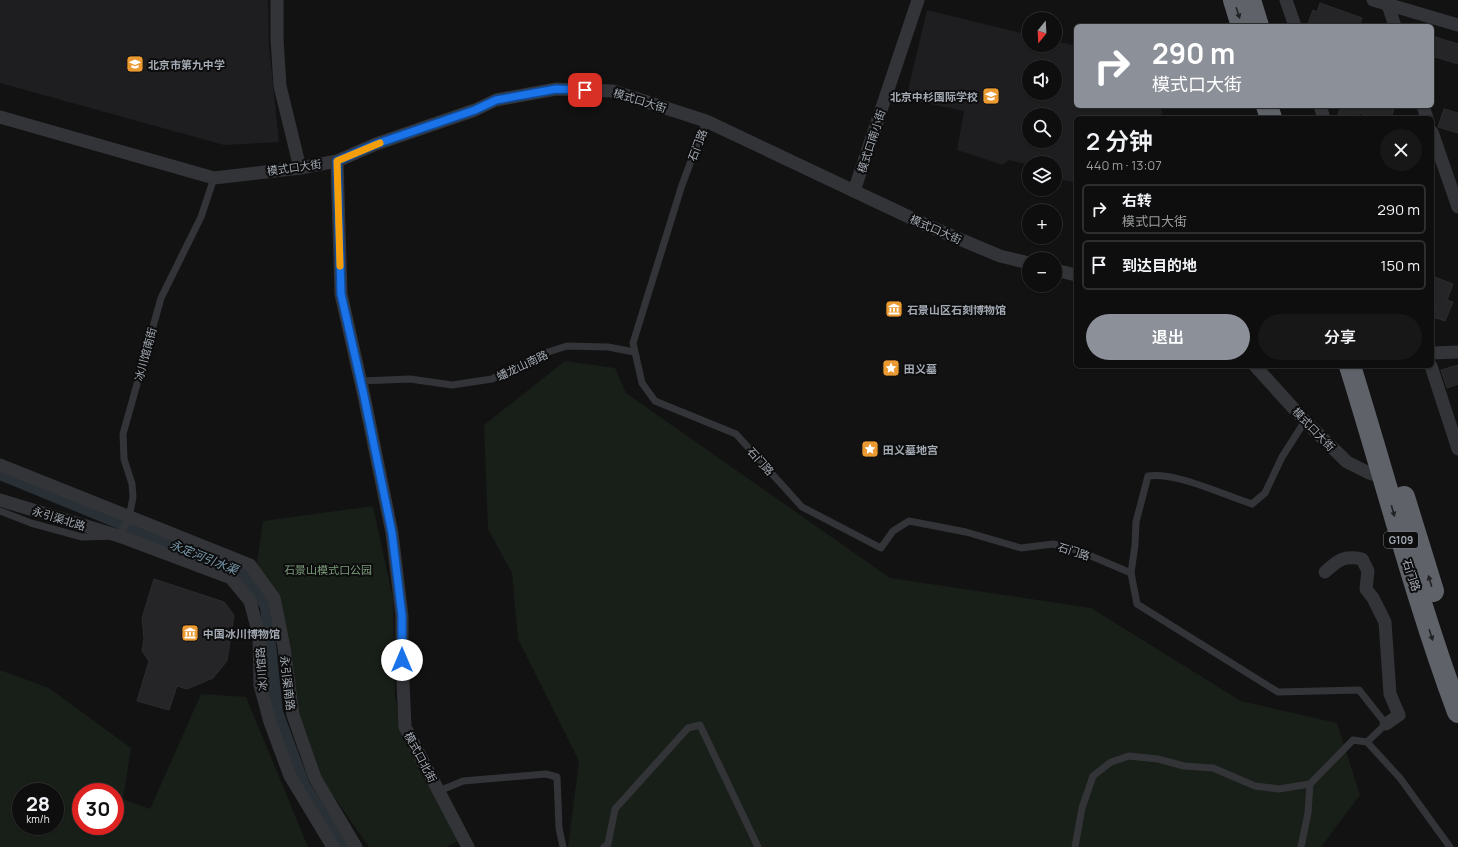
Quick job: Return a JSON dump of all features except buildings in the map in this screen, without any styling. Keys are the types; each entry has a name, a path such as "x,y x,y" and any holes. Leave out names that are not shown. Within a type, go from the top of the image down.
{"highway":[{"path":"1234,0 1241,24"},
{"path":"1250,0 1257,24"},
{"name":"石门路","path":"1351,368 1377,452 1402,545 1458,712"},
{"name":"石门路","path":"1365,368 1458,672"}],"street":[{"path":"277,0 277,39 280,86 300,168"},
{"name":"模式口南小街","path":"854,191 918,0"},
{"path":"1286,0 1293,24"},
{"path":"1373,0 1458,25"},
{"path":"1388,5 1394,24"},
{"name":"模式口大街","path":"0,117 214,178 300,168 337,161 376,144 475,110 496,100 556,89 613,91 706,121 854,191 1000,256 1022,261"},
{"path":"1434,143 1438,165 1458,207"},
{"name":"模式口北街","path":"337,161 341,294 361,381 392,533 402,616 405,726 468,847"},
{"path":"1062,272 1074,275"},
{"path":"1434,353 1458,352"},
{"name":"模式口大街","path":"1257,368 1305,420 1347,462 1369,473 1383,477"},
{"path":"1432,368 1452,413 1458,449"},
{"name":"永引渠南路","path":"0,466 250,565 274,598 284,647 292,715 315,778 356,847"},
{"name":"永引渠北路","path":"0,500 119,536"},
{"name":"冰川馆路","path":"119,536 231,578 250,601 259,635 260,685 270,722 290,776 333,847"},
{"path":"1325,572 1338,560 1351,556 1362,559 1368,571 1366,590 1373,598 1385,622 1390,694 1399,715 1386,724"}],"lane":[{"name":"石门路","path":"706,121 682,185 633,343 642,383 655,401 736,434 802,507 881,548 894,531 909,521 966,532 1021,548 1053,544 1077,550 1131,573"},
{"name":"冰川馆南街","path":"119,536 129,518 133,497 132,484 124,459 123,434 161,298 201,217 214,178"},
{"name":"蟠龙山南路","path":"361,381 410,379 452,385 492,379 542,354 567,346 608,347 634,352"},
{"path":"1305,420 1282,457 1265,494 1252,504 1192,483 1158,475 1148,476 1136,522 1135,546 1131,573 1137,604 1278,692 1359,690 1386,724 1367,742"},
{"path":"0,512 31,523 82,537 119,536"},
{"path":"604,847 608,844 615,809 688,728 700,725 758,847"},
{"path":"1075,847 1082,808 1093,776 1111,762 1129,756 1158,759 1184,766 1213,768 1255,786 1279,789 1310,784 1353,740 1367,742 1400,778 1450,847"},
{"path":"439,791 463,781 546,774 557,777 559,828 563,847"},
{"path":"1301,847 1308,813 1310,784"}],"shaded area":[{"name":"北京市第九中学","path":"0,0 268,0 269,46 279,142 224,145 0,83"},
{"name":"北京中杉国际学校","path":"927,10 1022,33 1022,52 1062,52 1062,43 1074,46 1074,108 1161,108 1163,116 1074,116 1074,183 1062,180 1062,156 1022,156 1022,163 1009,160 1003,165 957,150 964,111 906,99"}],"green space":[{"path":"565,361 615,368 626,393 890,578 1091,608 1241,701 1337,723 1360,795 1321,847 568,847 579,761 518,639 512,573 488,529 484,425"},
{"name":"石景山模式口公园","path":"373,506 393,599 395,696 402,729 460,840 446,847 369,847 320,777 296,711 290,642 280,600 257,564 263,521"},
{"path":"0,670 49,688 131,748 124,793 124,783 72,783 72,835 124,835 124,799 150,809 201,694 246,697 308,847 0,847"}],"waterway":[{"name":"永定河引水渠","path":"0,474 244,574 266,606 277,712 304,785 343,847"}],"slow traffic":[{"path":"340,266 337,161 380,143"}],"place":[{"name":"北京市第九中学","path":"135,64"},
{"name":"北京中杉国际学校","path":"991,96"},
{"name":"石景山区石刻博物馆","path":"894,309"},
{"name":"田义墓","path":"891,368"},
{"name":"田义墓地宫","path":"870,449"},
{"name":"中国冰川博物馆","path":"190,633"}],"route":[{"path":"402,660 402,616 392,533 364,396 341,294 337,161 376,144 475,110 496,100 556,89 585,90"}]}
